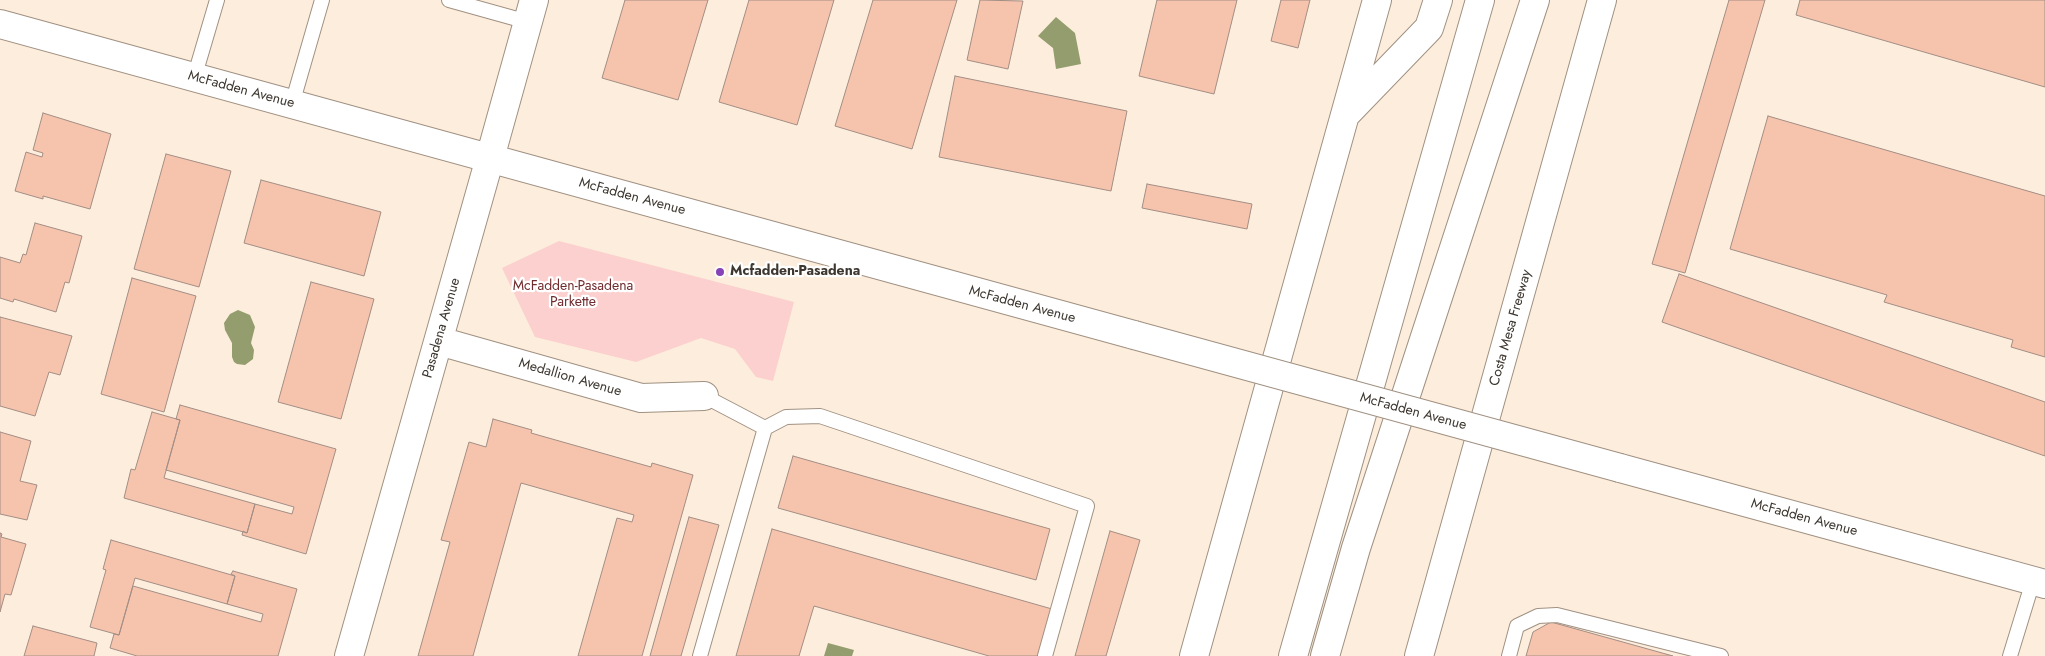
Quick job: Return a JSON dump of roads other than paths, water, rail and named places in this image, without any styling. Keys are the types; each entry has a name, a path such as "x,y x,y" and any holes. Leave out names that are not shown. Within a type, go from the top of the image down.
{"main road":[{"path":"1194,656 1377,0"},
{"path":"1344,115 1429,28 1438,0"},
{"path":"1294,656 1480,0"},
{"path":"1325,656 1356,548 1536,0"},
{"name":"Costa Mesa Freeway","path":"1418,656 1603,4"},
{"name":"Pasadena Avenue","path":"349,656 531,11"},
{"name":"McFadden Avenue","path":"0,24 2039,582"},
{"name":"Medallion Avenue","path":"439,341 641,398 704,396"}],"lane":[{"path":"194,78 217,0"},
{"path":"292,104 322,0"},
{"path":"449,0 531,11"},
{"path":"704,396 765,428"},
{"path":"700,656 765,428 786,417 820,416 1087,506 1045,656"},
{"path":"2010,656 2039,582"},
{"path":"1509,656 1517,626 1538,616 1557,615 1721,656"}],"place":[{"name":"Mcfadden-Pasadena","path":"720,272"}],"park label":[{"name":"McFadden-Pasadena Parkette","path":"573,296"}]}
